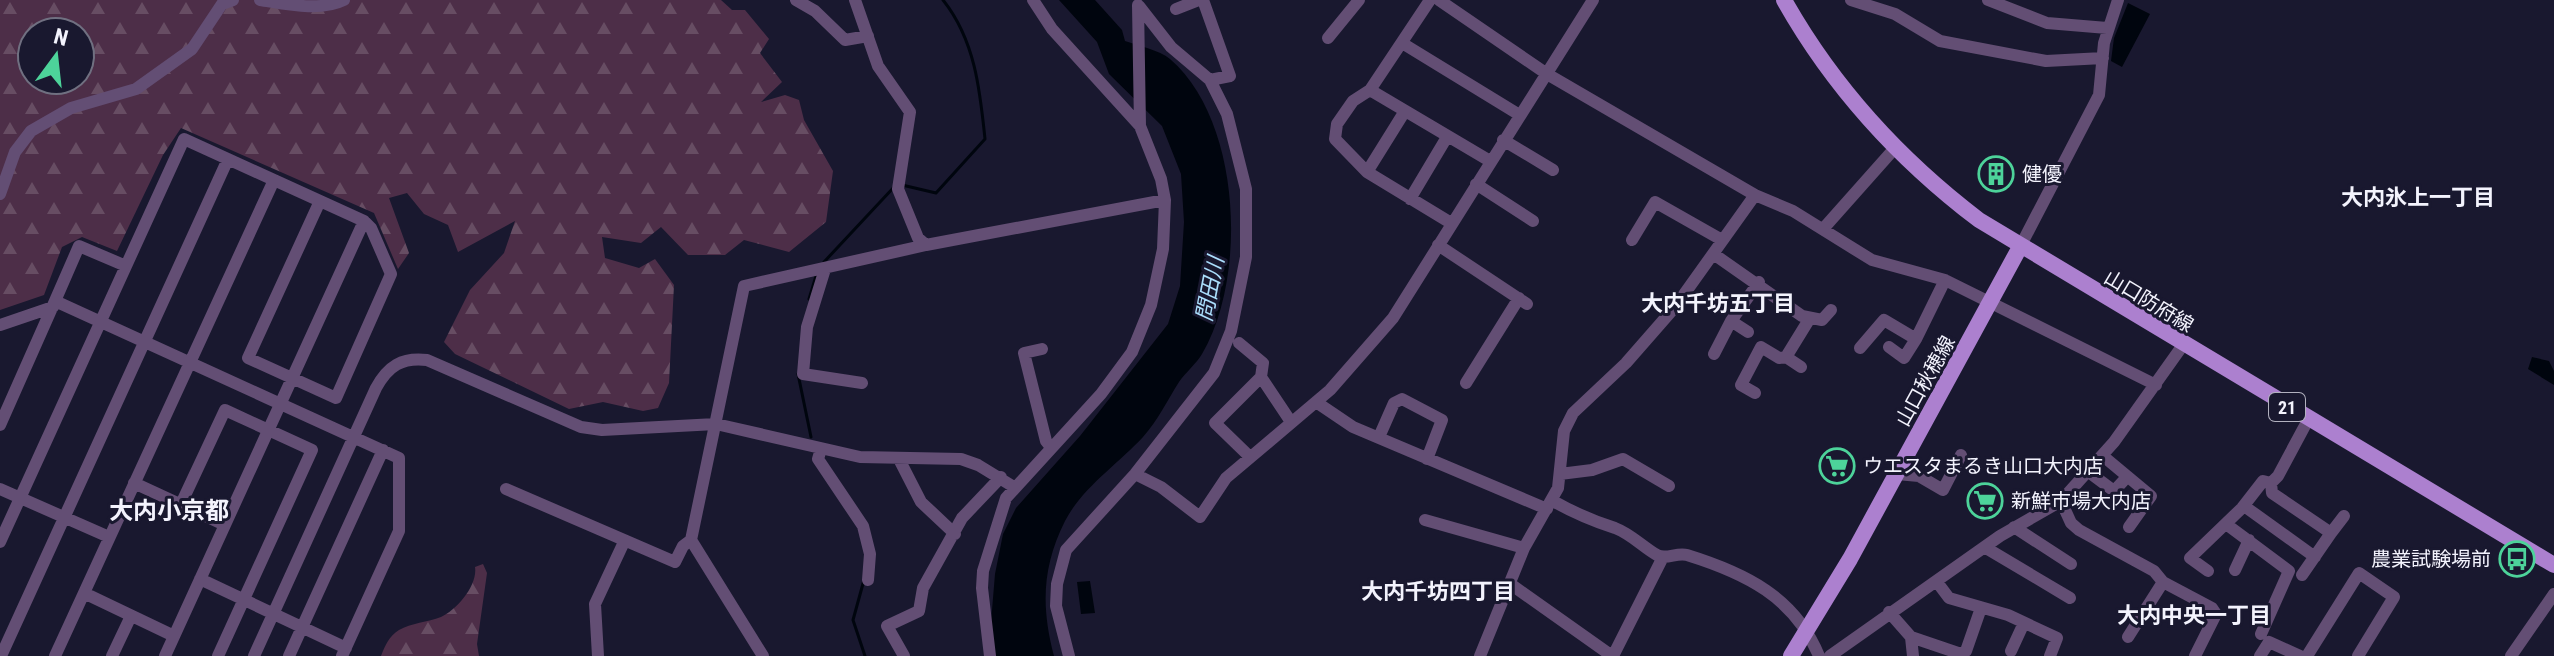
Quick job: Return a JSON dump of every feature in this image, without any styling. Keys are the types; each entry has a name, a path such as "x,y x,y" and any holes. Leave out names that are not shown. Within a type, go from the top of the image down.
{"main road":[{"name":"山口防府線","path":"1784,0 1834,77 1895,148 1951,198 2020,247 2554,565"},
{"name":"山口秋穂線","path":"1791,656 1897,474 2020,247"}],"street":[{"path":"0,194 15,152 31,131 71,108 136,89 192,49 222,4 233,0"},
{"path":"260,0 299,5 335,4 344,0"},
{"path":"796,0 815,11 845,40 868,36"},
{"path":"855,0 882,75 910,112 898,185 918,238 926,245"},
{"path":"1033,0 1052,29 1140,123"},
{"path":"1176,9 1201,0 1230,76 1210,80"},
{"path":"1328,38 1359,0"},
{"path":"1430,0 1370,90 1353,101 1337,124 1335,139 1367,172 1451,223"},
{"path":"1439,0 1547,74 1755,195 1823,229 1872,260 1945,280 2156,385"},
{"path":"1135,474 1161,487 1200,517 1226,478 1350,371 1393,318 1518,114 1593,0"},
{"path":"1851,0 1895,14 1940,41 2046,61 2103,58"},
{"path":"1988,0 2047,23 2107,28"},
{"path":"2020,247 2089,119 2102,83 2107,28 2118,0"},
{"path":"990,656 983,611 983,571 997,518 1014,487 1101,394 1141,336 1163,249 1165,200 1161,179 1140,123 1137,7"},
{"path":"1069,656 1056,606 1057,584 1066,550 1135,474 1214,373 1224,353 1246,257 1246,189 1227,114 1210,80 1171,47 1137,7"},
{"path":"1402,43 1518,114"},
{"path":"1370,90 1490,161"},
{"path":"1367,172 1405,111"},
{"path":"1410,199 1447,137"},
{"path":"0,542 184,139 364,221 371,228 391,274 336,398 248,358 320,201"},
{"path":"1503,140 1553,170"},
{"path":"1823,229 1895,148"},
{"path":"1,656 228,159"},
{"path":"55,656 274,180"},
{"path":"1476,184 1533,221"},
{"path":"1480,656 1524,548 1550,505 1560,474 1564,431 1573,413 1626,363 1715,255 1722,240 1755,195"},
{"path":"506,489 675,562 683,546 691,540 744,286 926,245 1165,200"},
{"path":"1632,240 1655,202 1722,240"},
{"path":"165,656 364,221"},
{"path":"1438,245 1523,301 1466,383"},
{"path":"0,425 79,246 126,266"},
{"path":"1715,255 1810,318 1822,320 1831,310"},
{"path":"820,269 807,327 803,374 862,383"},
{"path":"1889,347 1904,358 1945,280"},
{"path":"1714,354 1731,321 1759,282"},
{"path":"0,325 54,304 282,402 399,458 399,531 344,652 303,626 200,579"},
{"path":"1786,357 1810,318"},
{"path":"1860,348 1884,320 1916,339"},
{"path":"1731,321 1748,332"},
{"path":"1239,343 1263,363 1261,377 1215,423 1249,456"},
{"path":"1830,656 2014,527 2061,501 2086,470 2103,456 2183,345"},
{"path":"1755,393 1741,385 1761,347 1801,367"},
{"path":"1042,349 1024,353 1046,441 1050,446"},
{"path":"254,656 383,376 392,367 411,358 427,360 581,427 628,430 716,424 874,459 961,459 1001,477 1014,487"},
{"path":"1261,377 1291,422"},
{"path":"1379,437 1394,403 1402,399 1442,420 1427,459"},
{"path":"1316,402 1334,417 1427,459 1602,526 1615,528 1663,557 1680,553 1754,580 1780,599 1808,630 1819,656"},
{"path":"181,504 225,410 312,450 218,656"},
{"path":"2308,420 2271,483 2272,493 2331,533"},
{"path":"821,449 818,459 863,526 870,554 868,580"},
{"path":"289,656 383,450"},
{"path":"1897,474 1919,476 1943,490 1961,455"},
{"path":"2103,456 2151,496 2129,527"},
{"path":"899,459 921,502 955,534"},
{"path":"1560,474 1592,470 1623,459 1669,486"},
{"path":"2086,470 2114,491 2127,477"},
{"path":"904,656 887,626 919,611 930,574 962,518 1001,477"},
{"path":"2208,571 2190,558 2244,506 2263,481 2271,483"},
{"path":"134,483 225,525"},
{"path":"0,489 109,537"},
{"path":"2061,501 2079,530 2154,571 2163,582 2206,604 2216,614 2195,656"},
{"path":"2244,506 2315,557"},
{"path":"2302,575 2344,516"},
{"path":"1425,520 1524,548"},
{"path":"2226,524 2289,571 2261,634"},
{"path":"2014,527 2071,564"},
{"path":"691,540 763,656"},
{"path":"2235,570 2249,540"},
{"path":"598,656 595,604 624,542"},
{"path":"1986,548 2070,598"},
{"path":"1509,583 1612,656 1663,557"},
{"path":"2307,656 2359,573 2394,597 2358,656"},
{"path":"1937,582 1949,598 2008,615 2023,625 2057,638 2050,656"},
{"path":"2128,637 2163,582"},
{"path":"84,593 174,636"},
{"path":"2511,656 2554,594"},
{"path":"1889,612 1911,637 1961,654 1966,651 1981,608"},
{"path":"112,656 131,616"},
{"path":"2011,651 2023,625"},
{"path":"1911,637 1913,656"},
{"path":"2260,656 2269,642 2300,656"}],"green space":[{"path":"0,0 721,0 732,10 745,10 769,39 760,53 782,82 761,102 785,95 799,100 804,120 833,171 826,222 789,252 744,240 725,255 688,255 661,227 641,243 602,237 605,258 639,268 655,259 674,285 669,383 658,408 643,411 603,402 569,409 455,354 444,342 470,290 504,253 515,221 458,252 448,225 424,214 407,193 389,198 409,253 398,269 374,213 181,128 163,155 117,251 82,237 62,247 44,295 0,310"},
{"path":"483,564 487,573 477,644 479,656 381,656 390,638 399,630 441,617 453,609 470,589 475,567"}],"water":[{"name":"問田川","path":"1059,0 1095,0 1122,30 1125,41 1170,59 1194,86 1211,120 1223,159 1230,200 1231,242 1226,284 1217,321 1202,354 1179,382 1143,437 1072,509 1057,538 1046,587 1047,621 1054,656 995,656 990,634 995,574 1003,534 1016,508 1080,436 1168,324 1180,286 1184,222 1181,174 1162,126 1109,74 1097,42"},
{"path":"2128,3 2150,14 2122,67 2111,61 2114,38"},
{"path":"2532,357 2549,361 2554,371 2554,385 2528,369"},
{"path":"1090,581 1095,613 1081,614 1077,582"}],"waterway":[{"path":"902,185 936,193 985,139 978,84 969,49 954,15 943,0"},
{"path":"824,262 895,186"},
{"path":"809,299 816,276"},
{"path":"798,374 811,437"},
{"path":"864,580 853,620 865,656"}],"place":[{"name":"健優","path":"1996,174"},
{"name":"ウエスタまるき山口大内店","path":"1837,466"},
{"name":"新鮮市場大内店","path":"1985,501"},
{"name":"農業試験場前","path":"2517,559"}],"district":[{"name":"大内氷上一丁目","path":"2418,197"},
{"name":"大内千坊五丁目","path":"1718,303"},
{"name":"大内小京都","path":"169,511"},
{"name":"大内千坊四丁目","path":"1438,591"},
{"name":"大内中央一丁目","path":"2194,615"}]}
